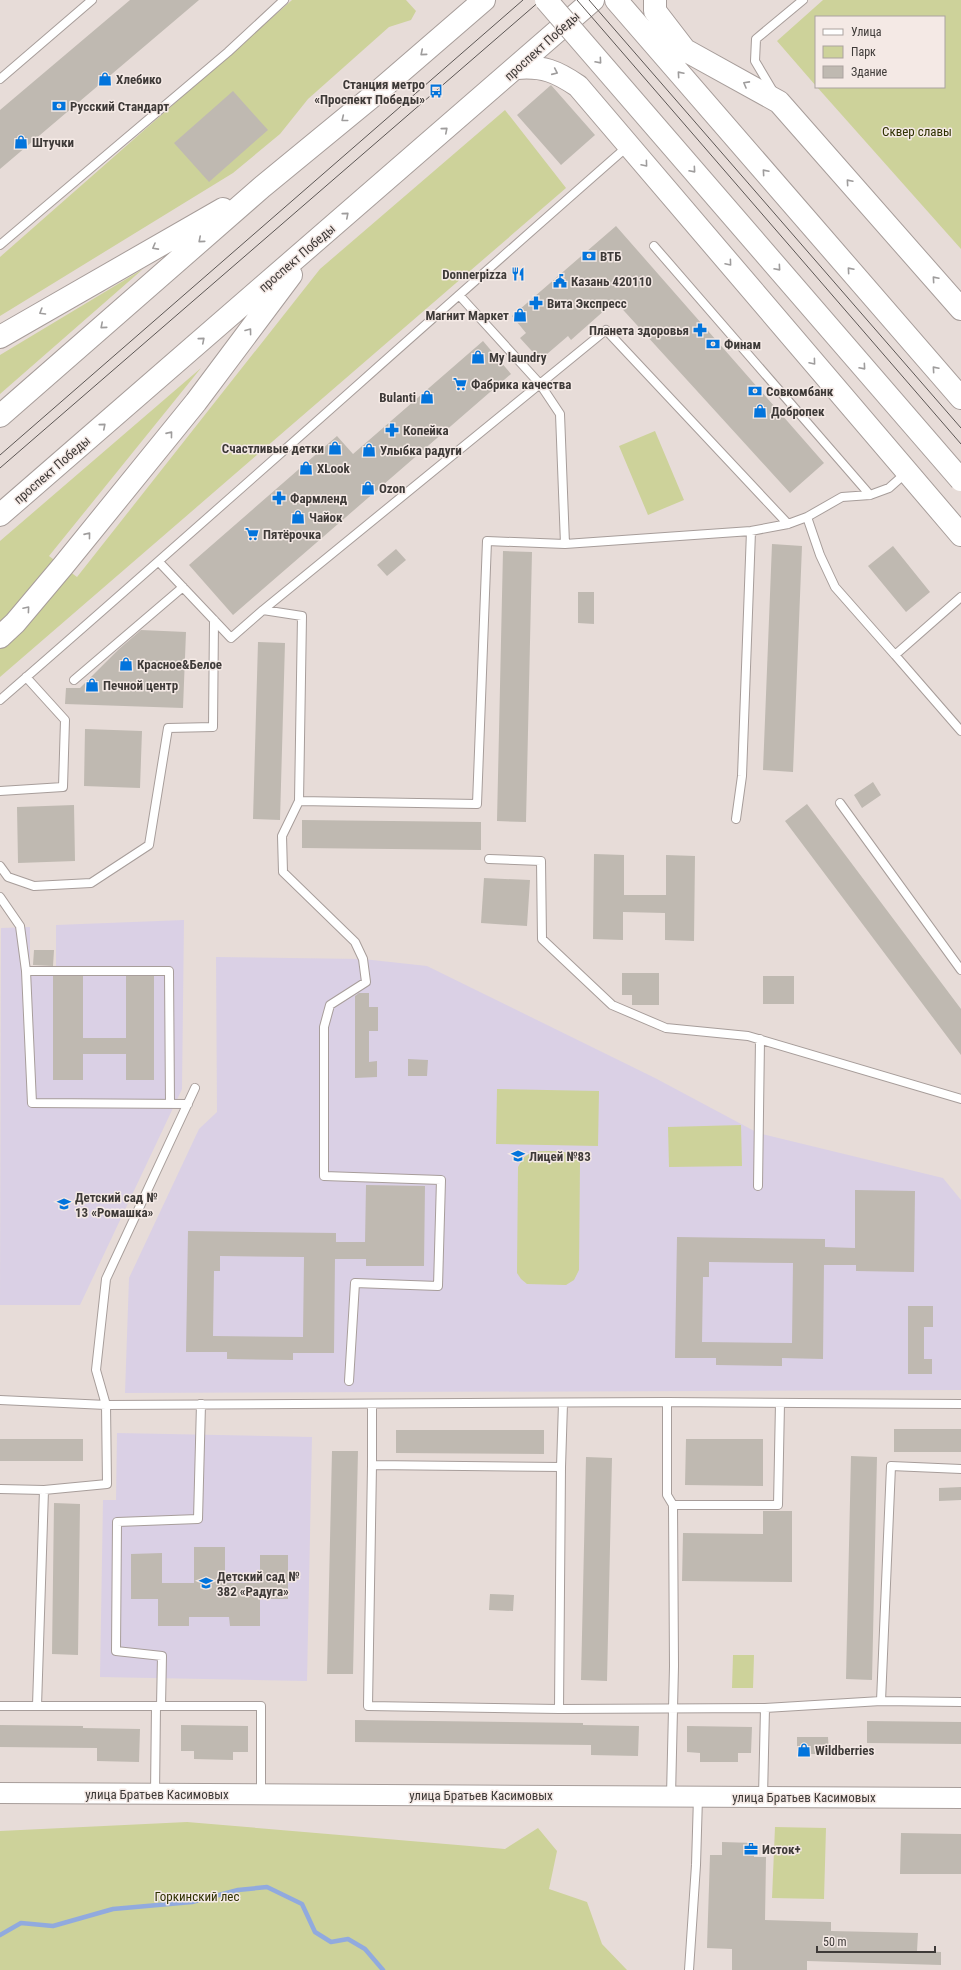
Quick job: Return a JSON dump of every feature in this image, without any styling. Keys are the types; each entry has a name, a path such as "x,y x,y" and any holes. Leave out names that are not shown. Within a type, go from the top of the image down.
{"main road":[{"path":"453,28 466,0"},
{"path":"0,416 262,187 453,28 484,0"},
{"path":"546,0 961,480"},
{"name":"проспект Победы","path":"0,516 316,240 517,68 593,0"},
{"path":"616,0 961,398"},
{"path":"655,0 656,11 685,50 780,102 961,309"},
{"path":"517,68 532,67 548,69 578,86 961,535"},
{"path":"0,337 262,187"},
{"path":"0,637 15,623 64,566 196,402 316,240"}],"street":[{"name":"улица Братьев Касимовых","path":"0,1793 961,1798"}],"lane":[{"path":"0,79 92,0"},
{"path":"0,245 228,52 284,0"},
{"path":"780,102 755,61 756,39 803,0"},
{"path":"0,700 159,562 629,146"},
{"path":"654,246 870,495"},
{"path":"459,295 540,384 560,414 565,544"},
{"path":"159,562 231,638 262,610 606,330 788,524"},
{"path":"299,801 477,804 487,541 565,544 751,531 788,524 807,517 842,497 870,495 889,488 907,472"},
{"path":"807,517 820,555 835,586 961,731"},
{"path":"736,819 742,776 751,531"},
{"path":"74,680 183,587"},
{"path":"895,654 961,597"},
{"path":"262,610 302,616 299,801 282,836 283,872 355,942 363,959 366,982 330,1005 324,1027 324,1176 441,1180 438,1286 355,1283 349,1381"},
{"path":"0,866 8,877 34,886 91,883 149,845 168,728 213,727 214,620"},
{"path":"0,791 63,787 65,720 26,677"},
{"path":"840,803 961,970"},
{"path":"489,859 540,861 542,939 612,1006 666,1028 748,1036 961,1099"},
{"path":"0,897 20,926 26,971 32,1103 188,1104"},
{"path":"26,971 169,971 170,1104"},
{"path":"758,1186 760,1039"},
{"path":"0,1489 44,1490 107,1484 106,1405 96,1370 106,1280 195,1088"},
{"path":"0,1400 106,1405 667,1402 961,1404"},
{"path":"667,1402 666,1495 673,1505 674,1666 671,1796"},
{"path":"559,1709 563,1403"},
{"path":"673,1505 778,1505 780,1403"},
{"path":"155,1794 158,1706 162,1656 116,1651 117,1522 198,1519 201,1404"},
{"path":"372,1404 368,1706 559,1709 765,1708 881,1701 961,1702"},
{"path":"372,1465 561,1467"},
{"path":"881,1701 891,1466 961,1469"},
{"path":"37,1706 44,1490"},
{"path":"0,1706 261,1706 261,1794"},
{"path":"763,1797 765,1708"},
{"path":"689,1970 696,1865 698,1796"}],"shaded area":[{"name":"Детский сад № 13 «Ромашка»","path":"184,920 182,1089 80,1305 0,1305 1,928 30,927 30,966 56,966 56,925"},
{"name":"Лицей №83","path":"216,957 363,959 427,966 655,1078 758,1133 943,1178 961,1200 961,1390 125,1393 129,1278 199,1129 217,1112"},
{"name":"Детский сад № 382 «Радуга»","path":"117,1433 312,1437 307,1681 100,1677 103,1500 116,1500"}],"green space":[{"path":"292,0 406,0 416,11 411,20 389,27 308,99 280,134 233,173 0,316 0,257"},
{"name":"Сквер славы","path":"823,0 961,0 961,249 818,88 945,88 945,16 815,16 815,85 777,41"},
{"path":"505,110 566,188 0,677 0,541 201,368 49,556 77,577 320,269"},
{"path":"143,269 0,394 0,355"},
{"path":"655,431 684,500 648,515 619,446"},
{"path":"497,1089 599,1091 598,1146 496,1144"},
{"path":"741,1125 742,1166 669,1167 668,1127"},
{"path":"533,1151 566,1152 576,1157 580,1162 579,1270 574,1280 566,1285 527,1284 517,1273 518,1167 523,1158"},
{"path":"733,1655 754,1655 753,1688 732,1688"},
{"name":"Горкинский лес","path":"187,1822 505,1849 538,1828 557,1851 549,1889 587,1902 602,1944 627,1970 0,1970 0,1831"},
{"path":"775,1827 826,1828 824,1899 772,1898"}],"building":[{"path":"130,0 199,0 0,169 0,110"},
{"path":"551,85 595,135 561,165 517,115"},
{"path":"233,91 268,130 209,182 174,143"},
{"path":"616,226 824,463 790,493 615,301 571,340 568,336 540,360 520,338 526,333 512,316"},
{"path":"483,341 511,374 233,615 189,565 337,436 353,454"},
{"path":"772,544 802,546 793,772 763,770"},
{"path":"893,546 930,592 906,612 868,566"},
{"path":"396,549 406,560 387,576 377,565"},
{"path":"503,551 532,552 526,822 497,821"},
{"path":"578,592 594,592 594,624 578,623"},
{"path":"141,630 186,632 183,708 65,704 66,688 80,688 119,649"},
{"path":"258,642 285,643 280,820 253,819"},
{"path":"85,729 142,731 140,788 84,786"},
{"path":"873,782 881,795 862,808 854,795"},
{"path":"807,804 961,1009 961,1055 785,821"},
{"path":"74,805 75,861 18,863 17,807"},
{"path":"302,820 481,822 481,850 302,848"},
{"path":"594,854 624,855 624,895 666,895 666,855 695,856 694,941 665,940 665,913 623,912 623,940 593,939"},
{"path":"484,878 530,880 527,926 481,923"},
{"path":"34,950 54,950 53,966 33,965"},
{"path":"622,973 659,973 659,1005 632,1005 632,995 622,995"},
{"path":"53,976 83,976 83,1038 126,1038 126,976 154,976 154,1080 126,1080 126,1054 83,1054 83,1080 53,1080"},
{"path":"763,976 794,976 794,1004 763,1004"},
{"path":"359,993 369,993 369,1007 378,1007 378,1031 369,1031 369,1062 377,1061 377,1077 355,1078 355,996"},
{"path":"408,1059 428,1060 427,1076 408,1076"},
{"path":"366,1185 425,1186 424,1266 366,1266 366,1259 335,1259 334,1353 293,1353 293,1360 227,1359 227,1352 186,1352 188,1231 336,1233 336,1242 365,1242","holes":["220,1256 304,1257 303,1337 213,1336 214,1271 220,1271"]},
{"path":"855,1190 915,1191 914,1272 856,1271 856,1265 824,1265 823,1359 782,1358 782,1366 716,1365 716,1358 675,1358 677,1237 825,1239 825,1247 855,1248","holes":["709,1262 793,1263 792,1343 702,1342 703,1277 709,1277"]},
{"path":"908,1306 933,1306 933,1327 924,1327 924,1359 932,1359 932,1374 908,1374"},
{"path":"894,1429 961,1429 961,1452 894,1452"},
{"path":"396,1430 544,1430 544,1454 396,1453"},
{"path":"0,1439 83,1439 83,1461 0,1461"},
{"path":"686,1439 763,1439 763,1486 685,1485"},
{"path":"332,1451 358,1451 353,1674 327,1674"},
{"path":"851,1456 877,1457 872,1680 846,1679"},
{"path":"586,1457 612,1458 607,1681 581,1680"},
{"path":"961,1487 961,1500 939,1501 939,1488"},
{"path":"54,1503 80,1504 78,1655 52,1654"},
{"path":"763,1511 792,1511 792,1582 682,1581 683,1533 763,1534"},
{"path":"194,1547 225,1547 225,1583 260,1583 260,1555 288,1555 288,1599 260,1599 260,1626 230,1626 229,1617 189,1617 189,1626 158,1626 158,1599 131,1599 131,1554 162,1553 162,1583 194,1583"},
{"path":"490,1594 514,1595 513,1611 489,1610"},
{"path":"355,1720 583,1723 583,1725 639,1726 638,1756 591,1755 591,1745 355,1742"},
{"path":"867,1721 961,1722 961,1744 867,1743"},
{"path":"0,1725 83,1726 83,1728 140,1729 139,1762 97,1761 97,1748 0,1747"},
{"path":"181,1725 248,1726 248,1752 233,1752 233,1760 194,1759 194,1751 181,1751"},
{"path":"687,1726 752,1727 751,1753 738,1753 738,1762 700,1762 700,1753 687,1752"},
{"path":"797,1737 828,1737 829,1754 797,1754"},
{"path":"901,1833 961,1834 961,1874 900,1874"},
{"path":"722,1842 754,1843 754,1857 766,1857 765,1920 831,1922 831,1931 918,1933 917,1951 941,1952 941,1965 807,1961 807,1970 732,1970 732,1949 707,1948 710,1855 722,1855"}],"waterway":[{"path":"0,1935 21,1923 53,1926 113,1909 192,1902 238,1890 267,1887 302,1904 315,1932 331,1942 348,1939 365,1949 383,1970"}],"tram line":[{"path":"0,455 523,0"},
{"path":"0,468 541,0"},
{"path":"577,0 961,444"},
{"path":"589,0 961,428"}],"place":[{"name":"Хлебико","path":"105,79"},
{"name":"Станция метро «Проспект Победы»","path":"436,91"},
{"name":"Русский Стандарт","path":"59,106"},
{"name":"Штучки","path":"21,142"},
{"name":"ВТБ","path":"589,256"},
{"name":"Donnerpizza","path":"518,274"},
{"name":"Казань 420110","path":"560,281"},
{"name":"Вита Экспресс","path":"536,303"},
{"name":"Магнит Маркет","path":"520,315"},
{"name":"Планета здоровья","path":"700,330"},
{"name":"Финам","path":"713,344"},
{"name":"My laundry","path":"478,357"},
{"name":"Фабрика качества","path":"460,384"},
{"name":"Совкомбанк","path":"755,391"},
{"name":"Bulanti","path":"427,397"},
{"name":"Добропек","path":"760,411"},
{"name":"Копейка","path":"392,430"},
{"name":"Счастливые детки","path":"335,448"},
{"name":"Улыбка радуги","path":"369,450"},
{"name":"XLook","path":"306,468"},
{"name":"Ozon","path":"368,488"},
{"name":"Фармленд","path":"279,498"},
{"name":"Чайок","path":"298,517"},
{"name":"Пятёрочка","path":"252,534"},
{"name":"Красное&Белое","path":"126,664"},
{"name":"Печной центр","path":"92,685"},
{"name":"Лицей №83","path":"518,1156"},
{"name":"Детский сад № 13 «Ромашка»","path":"64,1204"},
{"name":"Детский сад № 382 «Радуга»","path":"206,1583"},
{"name":"Wildberries","path":"804,1750"},
{"name":"Исток+","path":"751,1849"}]}
